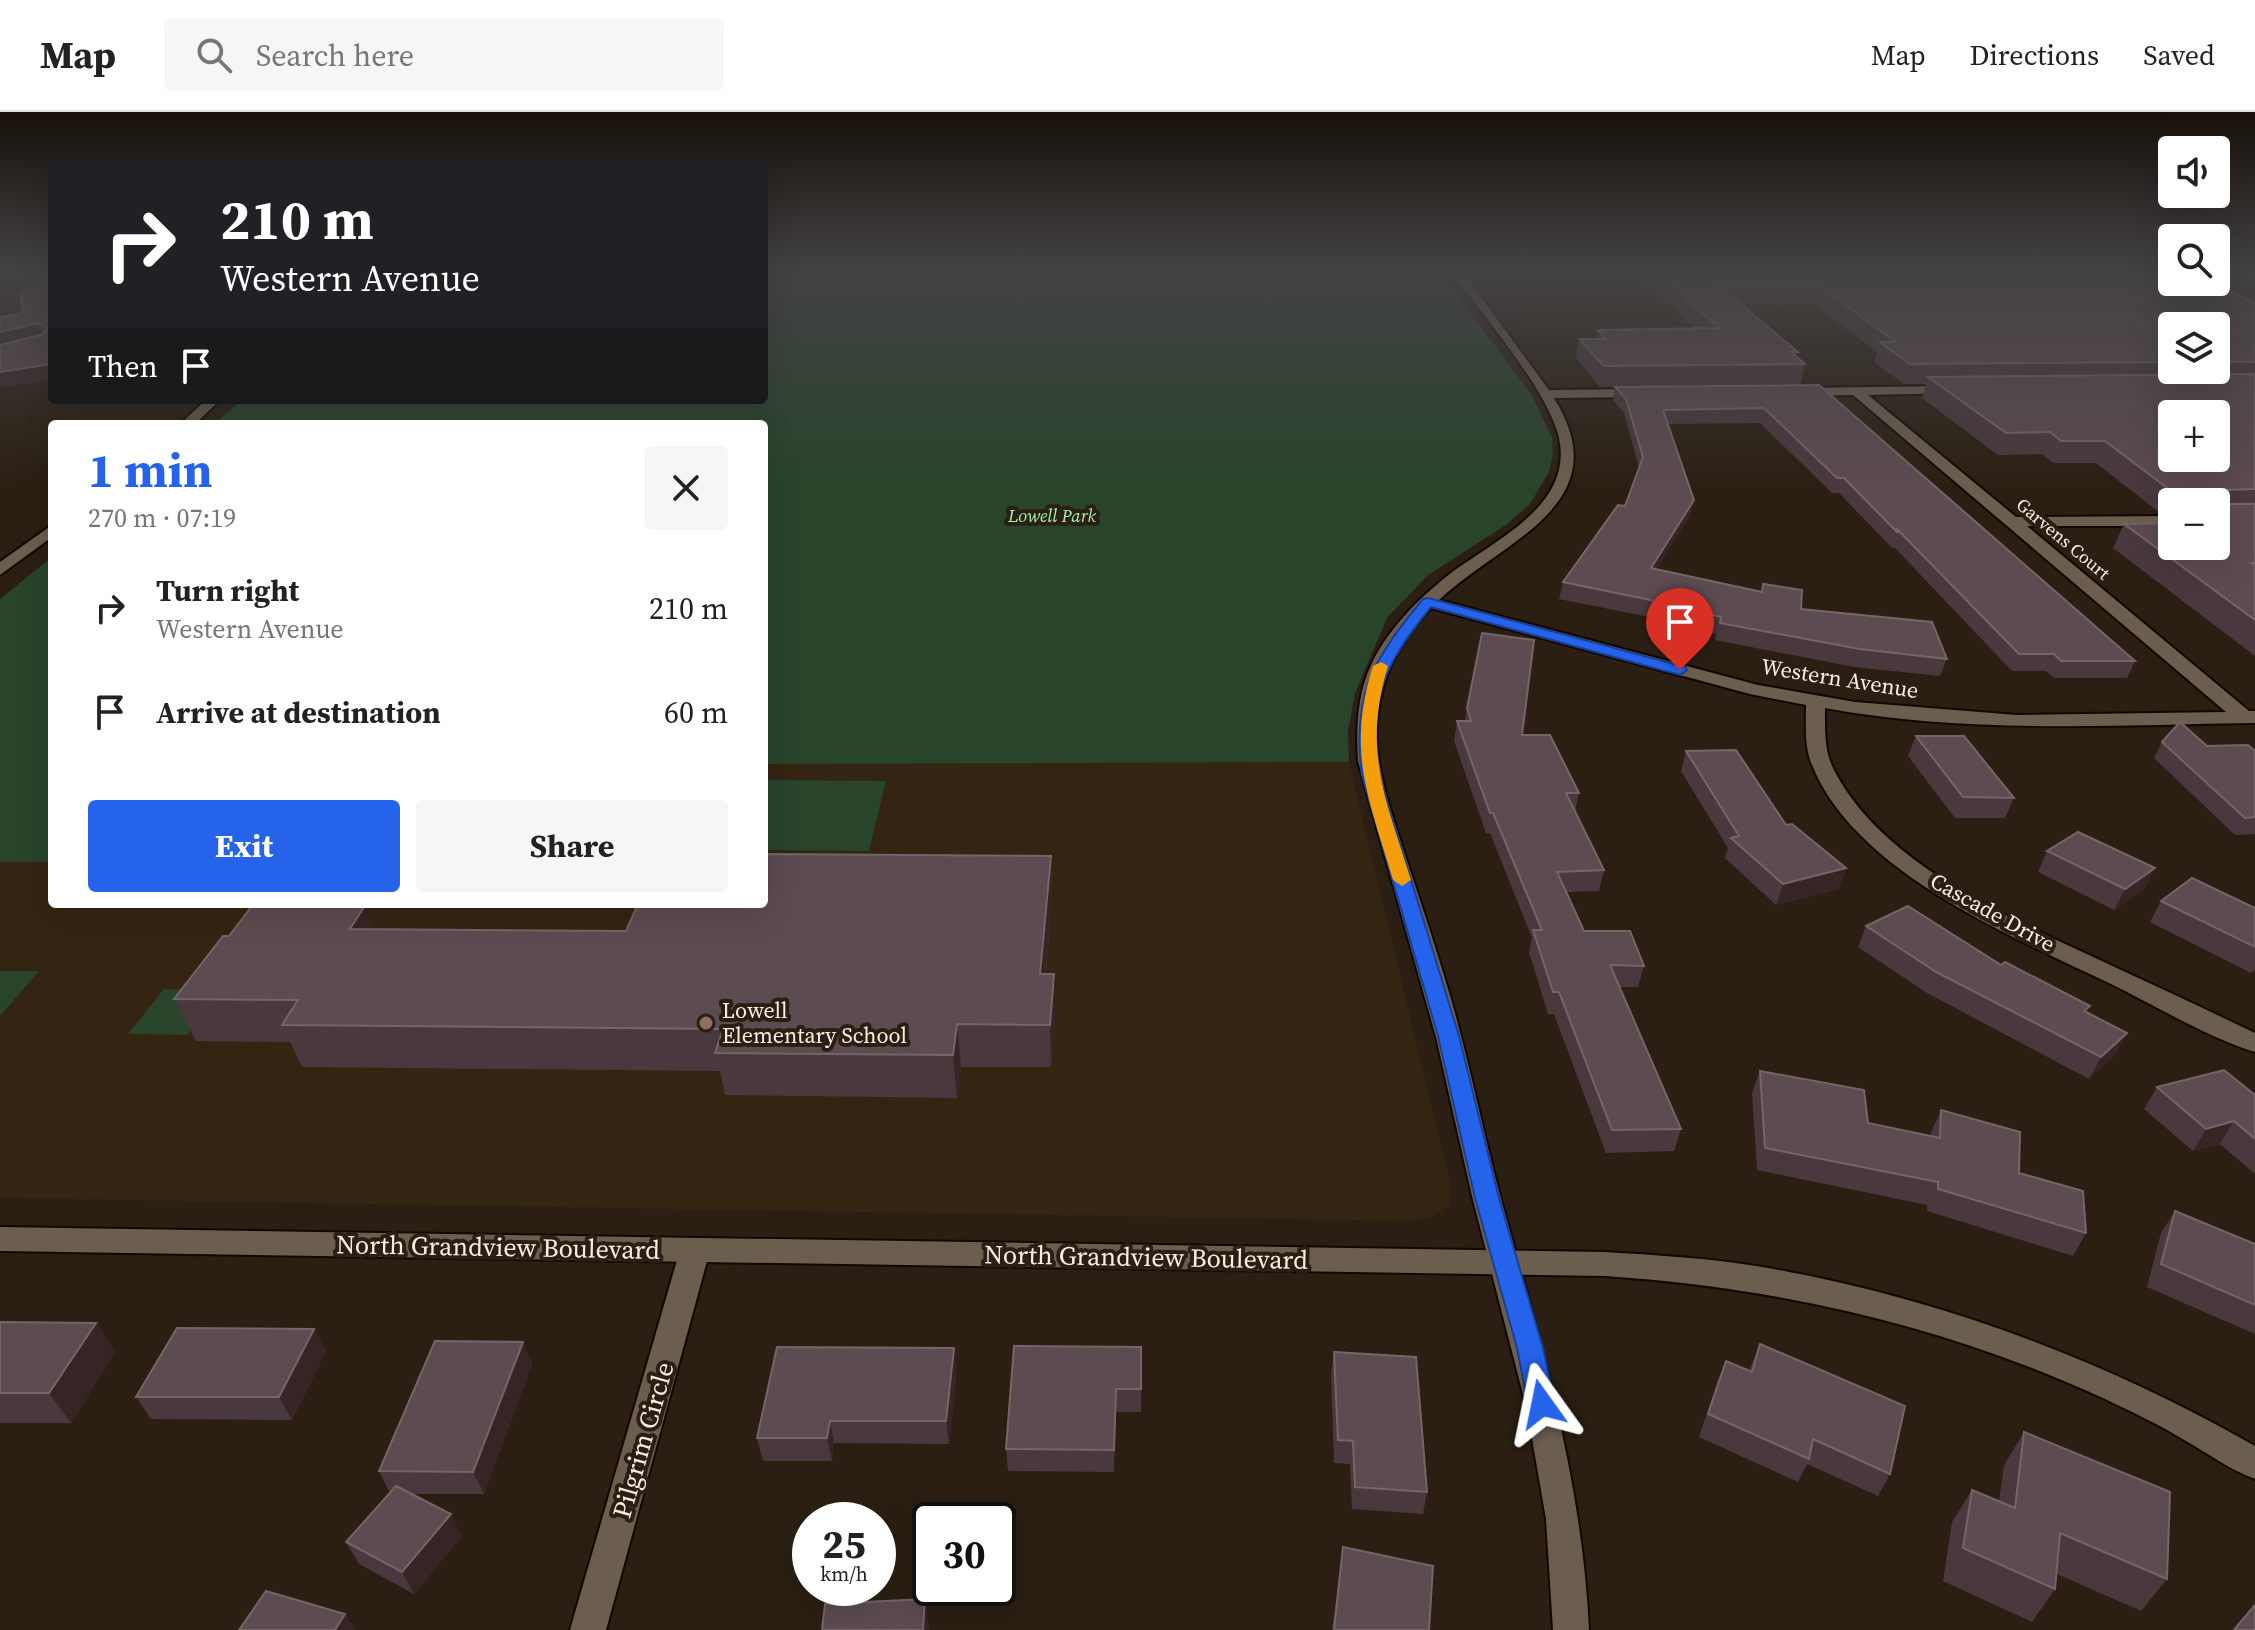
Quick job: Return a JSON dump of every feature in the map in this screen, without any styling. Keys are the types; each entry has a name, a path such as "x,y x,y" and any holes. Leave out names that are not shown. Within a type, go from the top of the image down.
{"street":[{"path":"1508,342 1547,394 1567,443 1564,476 1545,509 1504,546 1454,578 1428,602 1392,646 1380,668 1371,696 1367,750 1370,775 1448,1036 1487,1198 1530,1348 1559,1490 1571,1593 1571,1630"},
{"path":"1780,392 1968,390"},
{"name":"Garvens Court","path":"1856,391 2250,717"},
{"path":"1547,394 1660,393"},
{"path":"192,420 210,404"},
{"path":"2012,522 2158,521"},
{"path":"0,570 48,533"},
{"name":"Western Avenue","path":"1428,602 1669,668 1815,702 1900,714 1976,720 2250,717"},
{"name":"Cascade Drive","path":"1815,702 1816,743 1823,767 1844,802 1871,833 1897,854 1988,915 2255,1043"},
{"name":"North Grandview Boulevard","path":"0,1239 1507,1262 1683,1269 1779,1283 1862,1302 2051,1364 2159,1409 2255,1464"},
{"name":"Pilgrim Circle","path":"588,1630 695,1250"}],"shaded area":[{"name":"Lowell Elementary School","path":"1349,762 1450,1182 1451,1204 1432,1217 1411,1221 0,1198 0,862 48,862 48,908 768,908 768,764"}],"green space":[{"name":"Lowell Park","path":"768,342 1492,342 1531,394 1552,437 1553,454 1549,472 1530,504 1506,525 1428,575 1387,618 1355,693 1348,732 1349,762 768,764 768,420 219,420 237,404 768,404"},
{"path":"48,560 48,862 0,862 0,599"},
{"path":"768,780 886,781 869,851 768,850"},
{"path":"0,971 39,971 0,1016"},
{"path":"164,989 222,990 187,1035 128,1034"}],"building":[{"path":"48,342 48,365 0,372 0,345"},
{"path":"1582,342 1786,342 1798,352 1791,352 1805,364 1604,366"},
{"path":"1880,342 2158,342 2158,362 1910,364"},
{"path":"2230,342 2255,342 2255,362 2230,362"},
{"path":"2230,374 2255,374 2255,489 2167,488 2105,441 2061,441 2050,432 2006,433 1928,377 2158,375 2158,384 2230,384"},
{"path":"1819,385 2135,661 2061,661 2054,654 2019,654 1896,528 1898,533 1844,478 1837,478 1764,408 1663,410 1694,500 1651,568 1762,592 1763,584 1802,590 1801,609 1932,622 1947,659 1860,649 1720,623 1721,617 1704,613 1702,617 1657,606 1660,602 1563,582 1618,505 1625,506 1643,457 1626,399 1615,387"},
{"path":"2230,504 2255,504 2255,563 2251,563 2255,566 2255,620 2173,560 2230,560"},
{"path":"2158,523 2158,549 2124,524"},
{"path":"1482,633 1534,640 1522,735 1550,735 1579,793 1566,793 1604,870 1557,872 1584,931 1630,931 1644,966 1610,965 1681,1129 1612,1130 1559,992 1553,992 1533,930 1542,930 1493,813 1490,813 1457,721 1471,721 1467,708"},
{"path":"2180,722 2207,746 2248,745 2255,751 2255,817 2245,818 2162,742"},
{"path":"1916,736 1964,736 2014,798 1963,797"},
{"path":"1736,750 1786,825 1792,824 1846,868 1783,884 1731,838 1739,836 1686,751"},
{"path":"2078,832 2155,868 2125,889 2047,851"},
{"path":"768,854 1051,856 1040,974 1054,974 1050,1025 957,1024 953,1055 715,1053 723,1029 282,1025 298,1000 174,999 223,936 229,936 250,908 363,908 350,929 626,931 636,908 768,908"},
{"path":"2192,878 2255,908 2255,947 2161,901"},
{"path":"1908,906 2001,965 2005,962 2090,1006 2084,1011 2127,1033 2101,1057 1936,972 1866,926"},
{"path":"2224,1070 2255,1095 2255,1139 2234,1121 2206,1129 2157,1087"},
{"path":"1760,1071 1864,1090 1868,1123 1940,1138 1941,1110 2020,1132 2019,1173 2083,1191 2086,1233 1938,1189 1938,1182 1765,1148"},
{"path":"2175,1211 2255,1244 2255,1305 2161,1264"},
{"path":"0,1322 96,1323 49,1393 0,1393"},
{"path":"177,1328 314,1329 279,1397 136,1397"},
{"path":"435,1341 523,1342 473,1472 379,1471"},
{"path":"1760,1344 1905,1406 1890,1474 1813,1439 1809,1459 1708,1414 1726,1361 1752,1372"},
{"path":"1014,1346 1141,1347 1141,1389 1116,1389 1114,1450 1006,1449"},
{"path":"777,1347 954,1348 946,1421 830,1421 827,1438 757,1438"},
{"path":"1334,1352 1416,1357 1427,1492 1355,1487 1353,1441 1338,1440"},
{"path":"2024,1432 2170,1492 2167,1579 2060,1533 2055,1589 1963,1548 1972,1490 2015,1508"},
{"path":"396,1486 451,1514 402,1572 346,1542"},
{"path":"1343,1547 1433,1566 1429,1630 1334,1630"},
{"path":"266,1591 345,1614 335,1630 239,1630"},
{"path":"896,1600 912,1600 912,1606 925,1606 923,1630 822,1630 825,1606 896,1606"},
{"path":"2255,1605 2255,1630 2234,1630"}],"slow traffic":[{"path":"1381,666 1371,696 1367,750 1370,775 1402,880"}],"place":[{"name":"Lowell Elementary School","path":"706,1023"}],"route":[{"path":"1542,1404 1448,1036 1370,775 1367,725 1371,696 1380,668 1392,646 1428,602 1680,670"}]}
